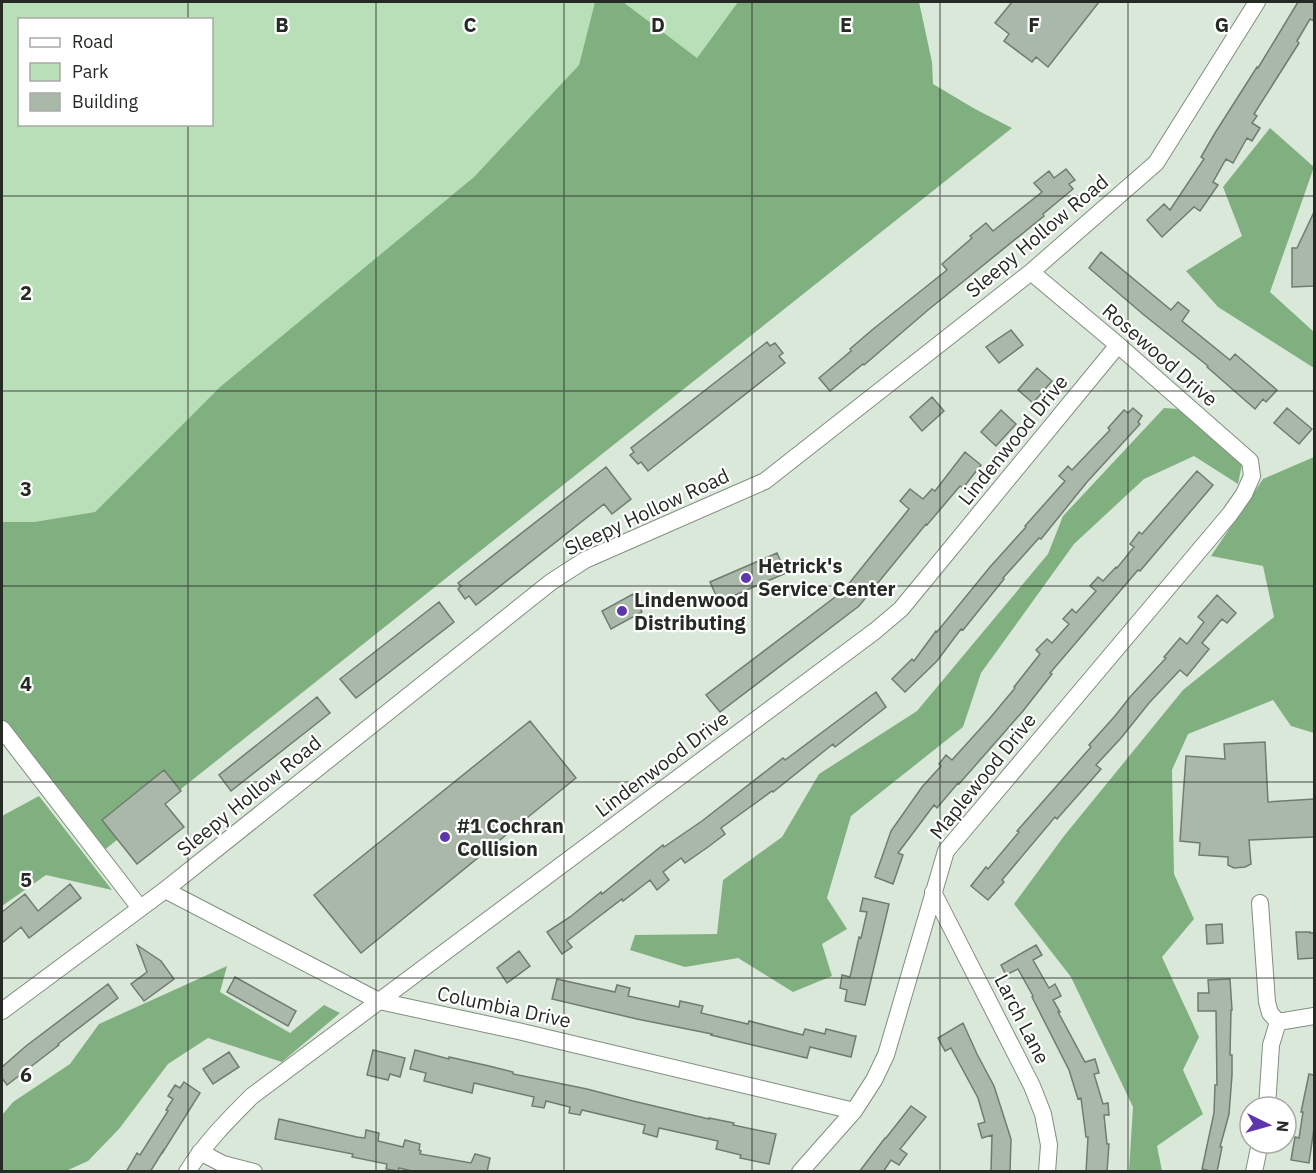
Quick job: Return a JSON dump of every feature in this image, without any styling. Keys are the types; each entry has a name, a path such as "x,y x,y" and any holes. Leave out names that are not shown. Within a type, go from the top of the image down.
{"street":[{"name":"Sleepy Hollow Road","path":"2,1011 165,890 551,582 585,560 765,481 1031,272 1156,163 1257,2"},
{"name":"Rosewood Drive","path":"1031,272 1250,461 1252,476"},
{"name":"Lindenwood Drive","path":"187,1172 200,1152 252,1096 875,632 901,609 1118,345"},
{"name":"Maplewood Drive","path":"800,1172 854,1111 874,1080 886,1055 946,851 1230,514 1244,494 1252,476"},
{"path":"2,729 140,908"},
{"name":"Columbia Drive","path":"165,890 379,1001 518,1031 854,1111"},
{"name":"Larch Lane","path":"933,892 1032,1086 1043,1114 1049,1145 1047,1172"},
{"path":"1260,903 1267,1002 1270,1013 1278,1022"},
{"path":"1278,1022 1314,1016"},
{"path":"1268,1095 1271,1045 1278,1022"},
{"path":"200,1152 223,1164 254,1172"},
{"path":"1254,1172 1258,1155"}],"green space":[{"path":"2,2 595,2 579,65 474,177 220,387 95,512 34,522 2,522"},
{"path":"595,2 623,2 697,58 738,2 919,2 932,62 933,84 1012,128 98,855 2,733 2,522 34,522 95,512 220,387 474,177 579,65"},
{"path":"621,2 738,2 697,58"},
{"path":"1270,128 1314,167 1270,292 1314,332 1314,368 1218,307 1186,271 1242,236 1223,187"},
{"path":"1164,408 1179,409 1242,464 1238,484 1194,456 1144,479 1074,544 981,673 963,727 851,816 827,898 847,929 822,944 832,976 793,992 738,958 685,967 630,950 635,935 717,934 723,880 782,837 819,774 917,711 1048,554 1063,516"},
{"path":"1314,457 1314,733 1291,726 1273,700 1188,734 1172,770 1174,874 1194,919 1162,957 1199,1037 1183,1070 1203,1114 1157,1146 1162,1171 1129,1171 1133,1107 1071,977 1014,904 1064,836 1183,690 1274,617 1263,566 1211,556 1263,479"},
{"path":"39,796 112,890 46,875 2,906 2,816"},
{"path":"227,966 220,992 290,1033 324,1005 340,1013 282,1062 208,1038 168,1064 119,1129 88,1161 66,1171 2,1171 2,1115 13,1102 70,1064 99,1024"}],"building":[{"path":"1012,2 1099,2 1048,67 1036,57 1032,62 1004,41 1009,34 995,23"},
{"path":"1298,2 1314,2 1314,21 1310,19 1297,41 1299,43 1254,114 1257,116 1252,123 1260,128 1252,141 1247,138 1233,163 1226,159 1213,182 1218,185 1200,211 1194,207 1162,237 1147,220 1164,204 1170,210 1204,159 1201,157 1215,133"},
{"path":"1066,169 1075,180 1069,184 1073,189 1043,214 1044,216 830,391 819,378 872,330 947,270 942,264 972,238 970,236 986,223 993,231 1042,192 1034,183 1049,171 1054,178"},
{"path":"1314,212 1314,286 1292,287 1292,248 1297,248"},
{"path":"1101,252 1171,310 1178,302 1189,311 1182,321 1230,360 1235,354 1277,390 1266,402 1263,399 1255,409 1208,366 1089,268"},
{"path":"1011,330 1023,345 999,363 986,347"},
{"path":"767,342 770,346 775,343 783,353 779,356 785,363 648,471 641,462 638,464 630,455 634,452 631,448"},
{"path":"1037,368 1052,381 1033,403 1018,390"},
{"path":"932,397 944,411 922,431 910,417"},
{"path":"1133,408 1142,416 1138,422 1140,424 1087,482 1041,539 1039,538 1003,578 937,661 905,692 892,679 912,659 914,661 936,631 1065,481 1059,476 1068,466 1072,470 1110,430 1108,428 1124,410 1128,413"},
{"path":"1287,408 1312,429 1299,444 1274,423"},
{"path":"1001,410 1016,424 996,446 981,432"},
{"path":"965,452 981,465 963,488 960,486 926,524 859,606 720,712 706,695 843,591 909,509 900,501 910,489 923,499 932,489 935,491"},
{"path":"606,467 631,499 612,514 604,504 476,605 469,596 465,599 458,589 461,586 458,583"},
{"path":"1197,471 1213,485 1050,673 1052,674 1023,711 937,808 934,805 898,853 903,855 893,884 875,877 891,831 922,787 941,766 939,764 946,755 952,760 990,718 1040,654 1036,650 1047,639 1052,643 1069,624 1063,619 1072,609 1076,613 1096,591 1090,586 1098,577 1103,581 1117,568 1134,547 1130,544 1139,532 1142,534"},
{"path":"777,553 786,573 719,602 710,582"},
{"path":"633,594 642,612 611,629 602,611"},
{"path":"1217,595 1236,613 1227,623 1222,619 1202,643 1209,649 1187,676 1180,670 1149,703 1096,765 1101,769 1057,819 1055,817 988,900 971,886 1091,747 1089,745 1166,658 1164,657 1180,638 1187,644 1204,622 1198,617"},
{"path":"439,602 454,622 356,698 340,679"},
{"path":"876,692 886,707 835,747 833,744 773,792 721,828 725,834 708,847 685,863 681,858 663,872 669,880 657,890 650,880 623,901 622,899 567,941 572,947 562,954 547,932 601,892 602,894 663,845 664,847 702,821 783,758 785,760"},
{"path":"317,697 330,713 231,791 219,775"},
{"name":"#1 Cochran Collision","path":"530,721 576,778 361,953 314,895"},
{"path":"1265,742 1268,802 1314,799 1314,837 1249,840 1251,864 1245,867 1234,868 1228,865 1228,857 1199,855 1200,843 1180,841 1186,756 1225,759 1224,744"},
{"path":"164,770 181,791 165,804 184,827 137,864 102,820"},
{"path":"70,884 81,898 29,938 21,927 2,943 2,912 25,894 38,911"},
{"path":"863,898 889,904 865,1005 845,1001 847,990 840,988 842,975 850,977 859,937 861,938 867,912 860,911"},
{"path":"1222,924 1223,943 1207,944 1206,925"},
{"path":"1296,932 1314,933 1314,958 1298,959"},
{"path":"137,945 161,961 174,979 144,1001 131,984 147,972"},
{"path":"1036,945 1042,955 1033,960 1049,988 1055,984 1061,996 1053,1000 1060,1012 1058,1012 1085,1062 1095,1059 1099,1073 1094,1074 1103,1104 1108,1103 1109,1115 1104,1115 1107,1144 1109,1144 1107,1172 1086,1172 1088,1137 1086,1137 1081,1098 1078,1099 1069,1070 1018,969 1006,975 1001,965"},
{"path":"519,951 530,966 507,983 497,968"},
{"path":"235,977 296,1011 288,1026 227,992"},
{"path":"557,979 615,992 617,985 630,988 628,996 679,1007 680,1001 703,1006 701,1013 748,1024 749,1021 803,1035 805,1029 825,1034 826,1029 856,1036 851,1057 810,1047 807,1058 712,1034 552,999"},
{"path":"1230,979 1232,1075 1229,1114 1220,1147 1222,1147 1217,1172 1215,1172 1202,1169 1214,1113 1215,1085 1217,1085 1216,1011 1198,1011 1198,993 1209,993 1208,980"},
{"path":"108,984 118,998 7,1085 2,1078 2,1067"},
{"path":"963,1023 994,1086 1011,1139 1010,1172 991,1172 992,1135 982,1138 978,1124 985,1122 978,1098 951,1048 945,1051 938,1038"},
{"path":"373,1050 405,1058 400,1077 390,1074 388,1080 367,1075"},
{"path":"415,1050 776,1134 769,1164 740,1158 741,1155 716,1149 718,1141 659,1128 657,1137 643,1133 645,1125 582,1110 580,1115 569,1113 570,1107 546,1101 544,1108 532,1106 534,1097 474,1083 472,1093 424,1081 426,1073 410,1069"},
{"path":"229,1052 239,1067 213,1084 203,1069"},
{"path":"1309,1074 1314,1075 1314,1128 1309,1163 1291,1160 1292,1155 1298,1155 1298,1138 1303,1112 1301,1112"},
{"path":"184,1082 200,1093 163,1152 150,1172 126,1172 137,1153 140,1155 168,1111 166,1110 173,1099 168,1096 175,1085 180,1088"},
{"path":"911,1106 926,1117 900,1149 907,1154 899,1165 891,1160 883,1172 859,1172 885,1138"},
{"path":"279,1119 357,1137 365,1138 366,1130 379,1133 378,1141 403,1147 405,1140 420,1144 420,1154 471,1163 475,1154 490,1158 487,1172 416,1172 399,1168 398,1171 386,1169 387,1164 352,1157 353,1154 275,1139"}],"place":[{"name":"Hetrick's Service Center","path":"746,578"},
{"name":"Lindenwood Distributing","path":"622,611"},
{"name":"#1 Cochran Collision","path":"445,837"}]}
